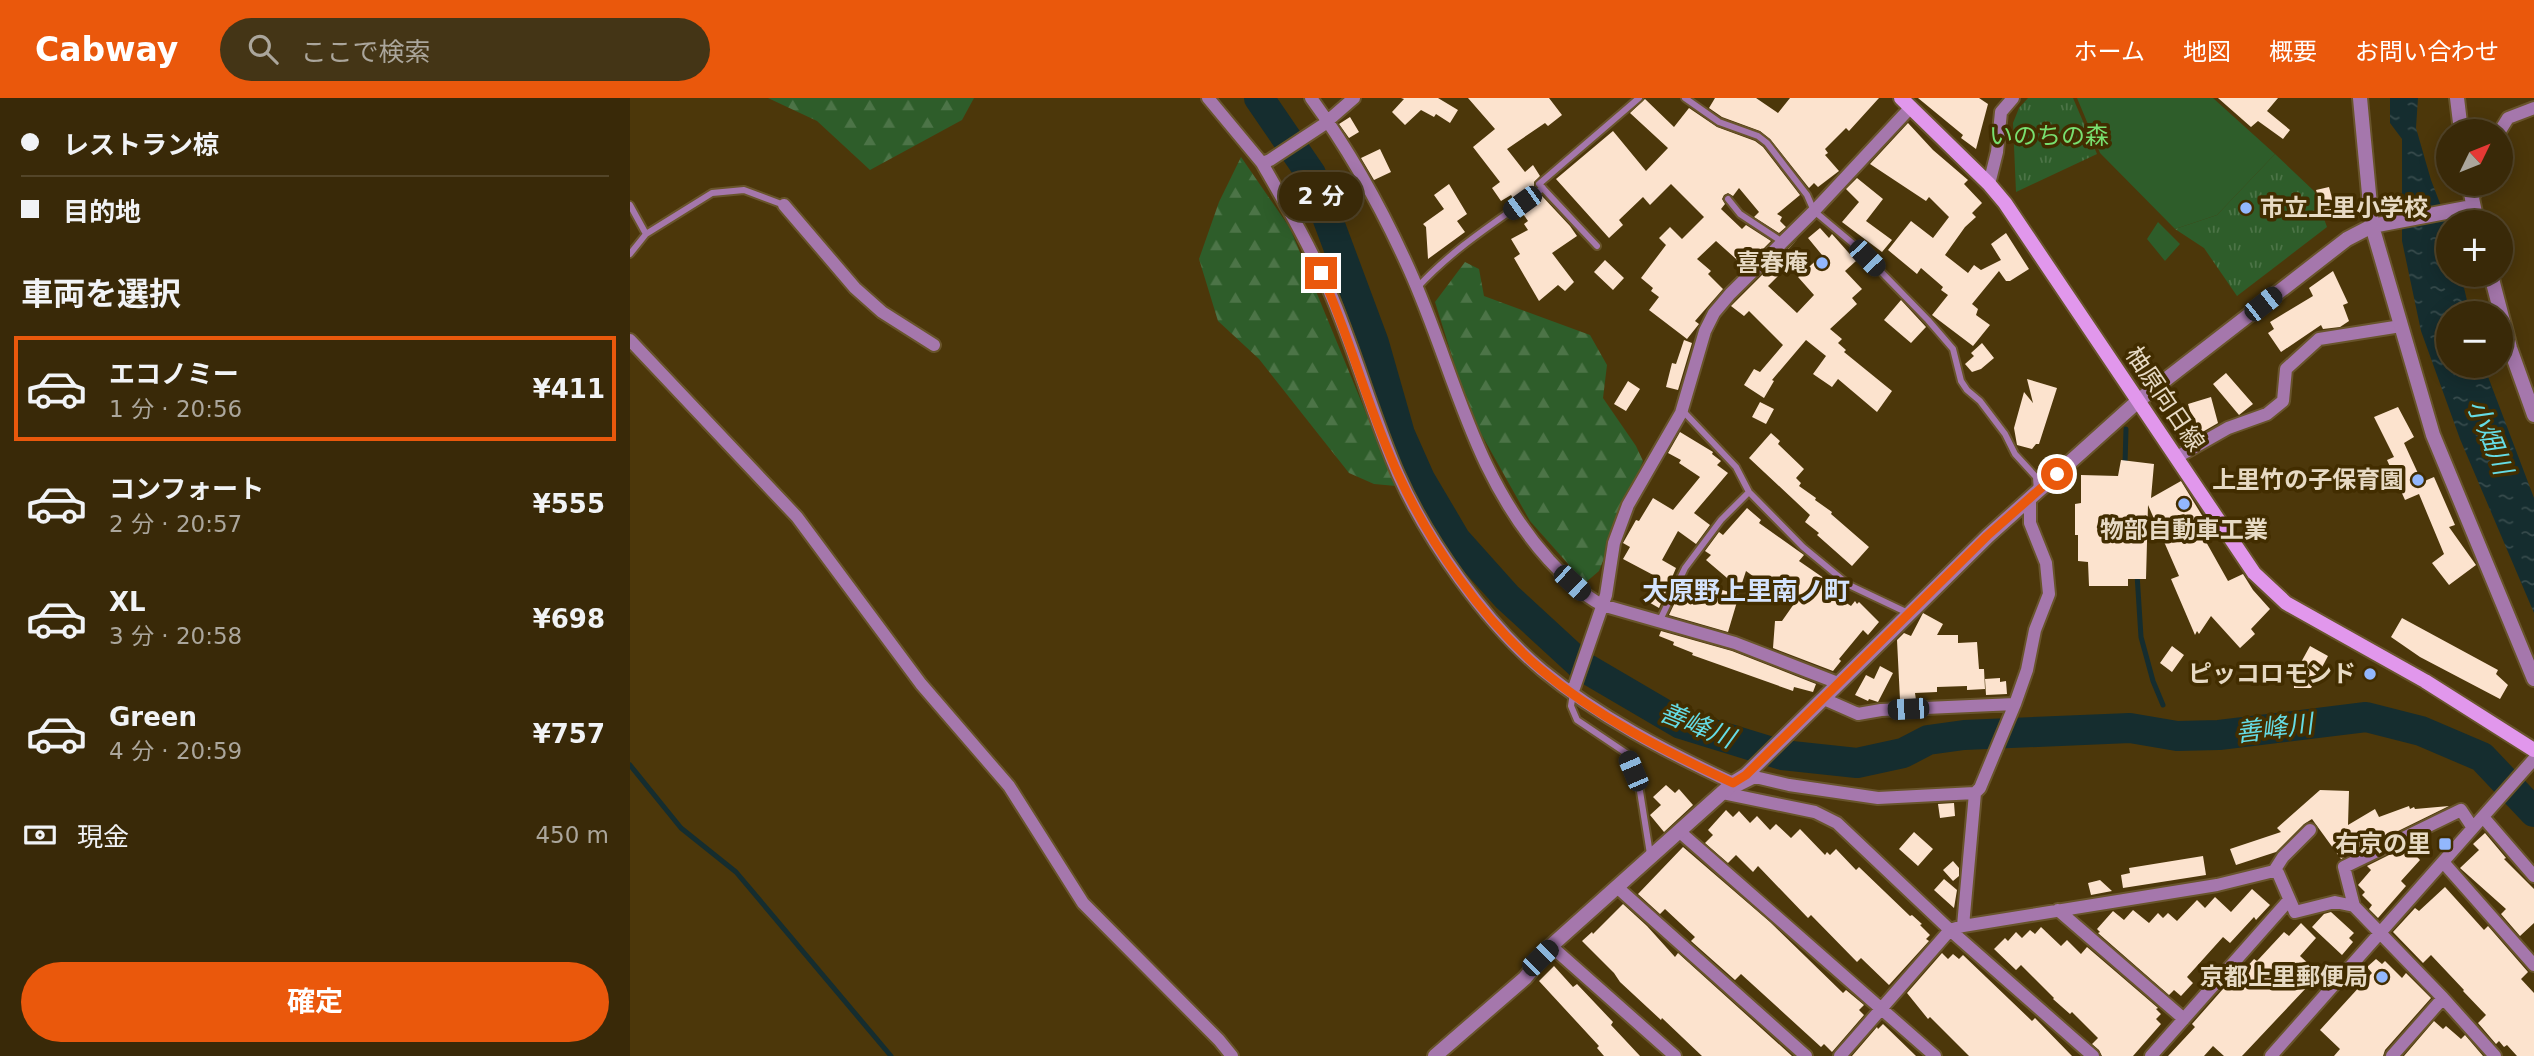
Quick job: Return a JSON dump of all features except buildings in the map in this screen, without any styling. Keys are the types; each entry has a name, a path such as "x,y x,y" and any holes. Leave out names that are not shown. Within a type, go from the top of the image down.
{"main road":[{"name":"柚原向日線","path":"1906,103 1989,184 2016,219 2254,573 2276,596 2425,681 2534,750"}],"street":[{"path":"1208,98 1266,161 1330,292 1385,441 1414,506 1453,568 1530,659 1574,691 1728,788 1815,812 1837,823 1950,930 2093,1056"},
{"path":"1311,98 1367,185 1416,289 1476,446 1511,511 1560,572 1600,609 1660,620 1735,643 1838,683"},
{"path":"1266,161 1325,123 1354,98"},
{"path":"1989,184 1997,152 2001,111 2013,98"},
{"path":"2360,98 2372,226 2433,435 2534,679"},
{"path":"2457,98 2460,119"},
{"path":"1574,691 1606,595 1614,543 1628,505 1682,409 1705,331 1714,313 1781,241 1814,211 1906,103"},
{"path":"2507,119 2534,108"},
{"path":"1435,1056 1525,978 1551,946 1746,775 1909,613 2138,401 2347,239 2372,226 2470,196"},
{"path":"784,205 855,288 882,312 934,345"},
{"path":"2494,287 2510,348 2534,415"},
{"path":"2177,457 2228,428 2267,414 2283,401 2286,369 2319,339 2401,326"},
{"path":"630,340 796,517 921,684 1009,786 1083,903 1232,1056"},
{"path":"1964,926 1977,791 2015,704 2027,670 2035,630 2049,594 2046,563 2030,523 2034,495"},
{"path":"1820,703 1858,713 2015,704"},
{"path":"2271,1056 2534,759"},
{"path":"1728,788 1755,777 1789,785 1878,797 1977,791"},
{"path":"2495,1056 2354,906 2344,867 2461,810 2478,822 2534,876"},
{"path":"1840,1056 1950,930 2217,885 2274,871 2289,850 2310,830"},
{"path":"1679,832 1935,1056"},
{"path":"2443,862 2534,965"},
{"path":"2274,871 2278,873 2295,912 2335,902 2354,906"},
{"path":"1618,888 1806,1056"},
{"path":"2151,1056 2290,900"},
{"path":"2058,910 2184,1019"},
{"path":"1551,946 1675,1056"},
{"path":"2392,1056 2443,998"}],"lane":[{"path":"1597,246 1539,184 1639,98"},
{"path":"1685,98 1719,122 1758,136 1768,143 1807,195 1814,211 1857,247 1943,337 1953,349 1961,381 1980,401 2005,434 2015,453 2036,477 2034,495"},
{"path":"1416,289 1460,246 1543,188"},
{"path":"630,254 646,234 712,193 744,190 784,205"},
{"path":"1728,199 1740,214 1781,241"},
{"path":"630,205 646,234"},
{"path":"1682,409 1736,467 1749,492 1803,547 1849,585 1909,613"},
{"path":"1660,620 1685,568 1721,520 1749,492"},
{"path":"1574,691 1571,706 1577,720 1626,753 1639,785 1650,859"}],"green space":[{"path":"768,98 974,98 962,120 870,170 817,121"},
{"name":"いのちの森","path":"2028,98 2073,98 2097,154 2016,192 2013,123 2019,108"},
{"path":"2077,98 2213,98 2275,154 2217,215 2175,229 2100,153"},
{"path":"2275,154 2314,191 2327,227 2237,296 2204,248 2175,229 2217,215"},
{"path":"1241,157 1290,228 1396,486 1374,484 1349,473 1259,359 1218,321 1199,259 1219,202"},
{"path":"2158,222 2180,244 2165,261 2147,239"},
{"path":"1465,262 1479,269 1484,296 1590,335 1607,365 1603,398 1636,446 1643,461 1599,571 1585,583 1530,521 1470,414 1435,302"}],"water":[{"path":"2390,98 2418,98 2416,128 2443,210 2436,210 2436,287 2464,287 2467,301 2436,301 2436,373 2421,331 2402,241 2402,139 2390,123"},
{"name":"小畑川","path":"2438,378 2489,378 2534,498 2534,613 2460,439"}],"waterway":[{"name":"善峰川","path":"1259,98 1311,174 1374,343 1400,434 1420,479 1456,540 1507,597 1582,666 1681,724 1782,755 1857,763 1903,753 1928,740 1964,735 2130,728 2177,736 2219,735 2366,717 2421,731 2482,757 2534,812"},
{"path":"2125,464 2126,429"},
{"path":"2137,574 2141,637 2153,681 2163,705"},
{"path":"630,765 681,828 736,872 891,1056"}],"place":[{"name":"市立上里小学校","path":"2246,208"},
{"name":"喜春庵","path":"1822,263"},
{"name":"上里竹の子保育園","path":"2418,480"},
{"name":"物部自動車工業","path":"2184,504"},
{"name":"ピッコロモンド","path":"2370,674"},
{"name":"右京の里","path":"2445,844"},
{"name":"京都上里郵便局","path":"2382,977"}],"district":[{"name":"大原野上里南ノ町","path":"1746,591"}],"route":[{"path":"1321,273 1398,475 1435,541 1475,597 1521,651 1573,694 1672,753 1733,783 1746,775 1987,536 2057,474"}]}
